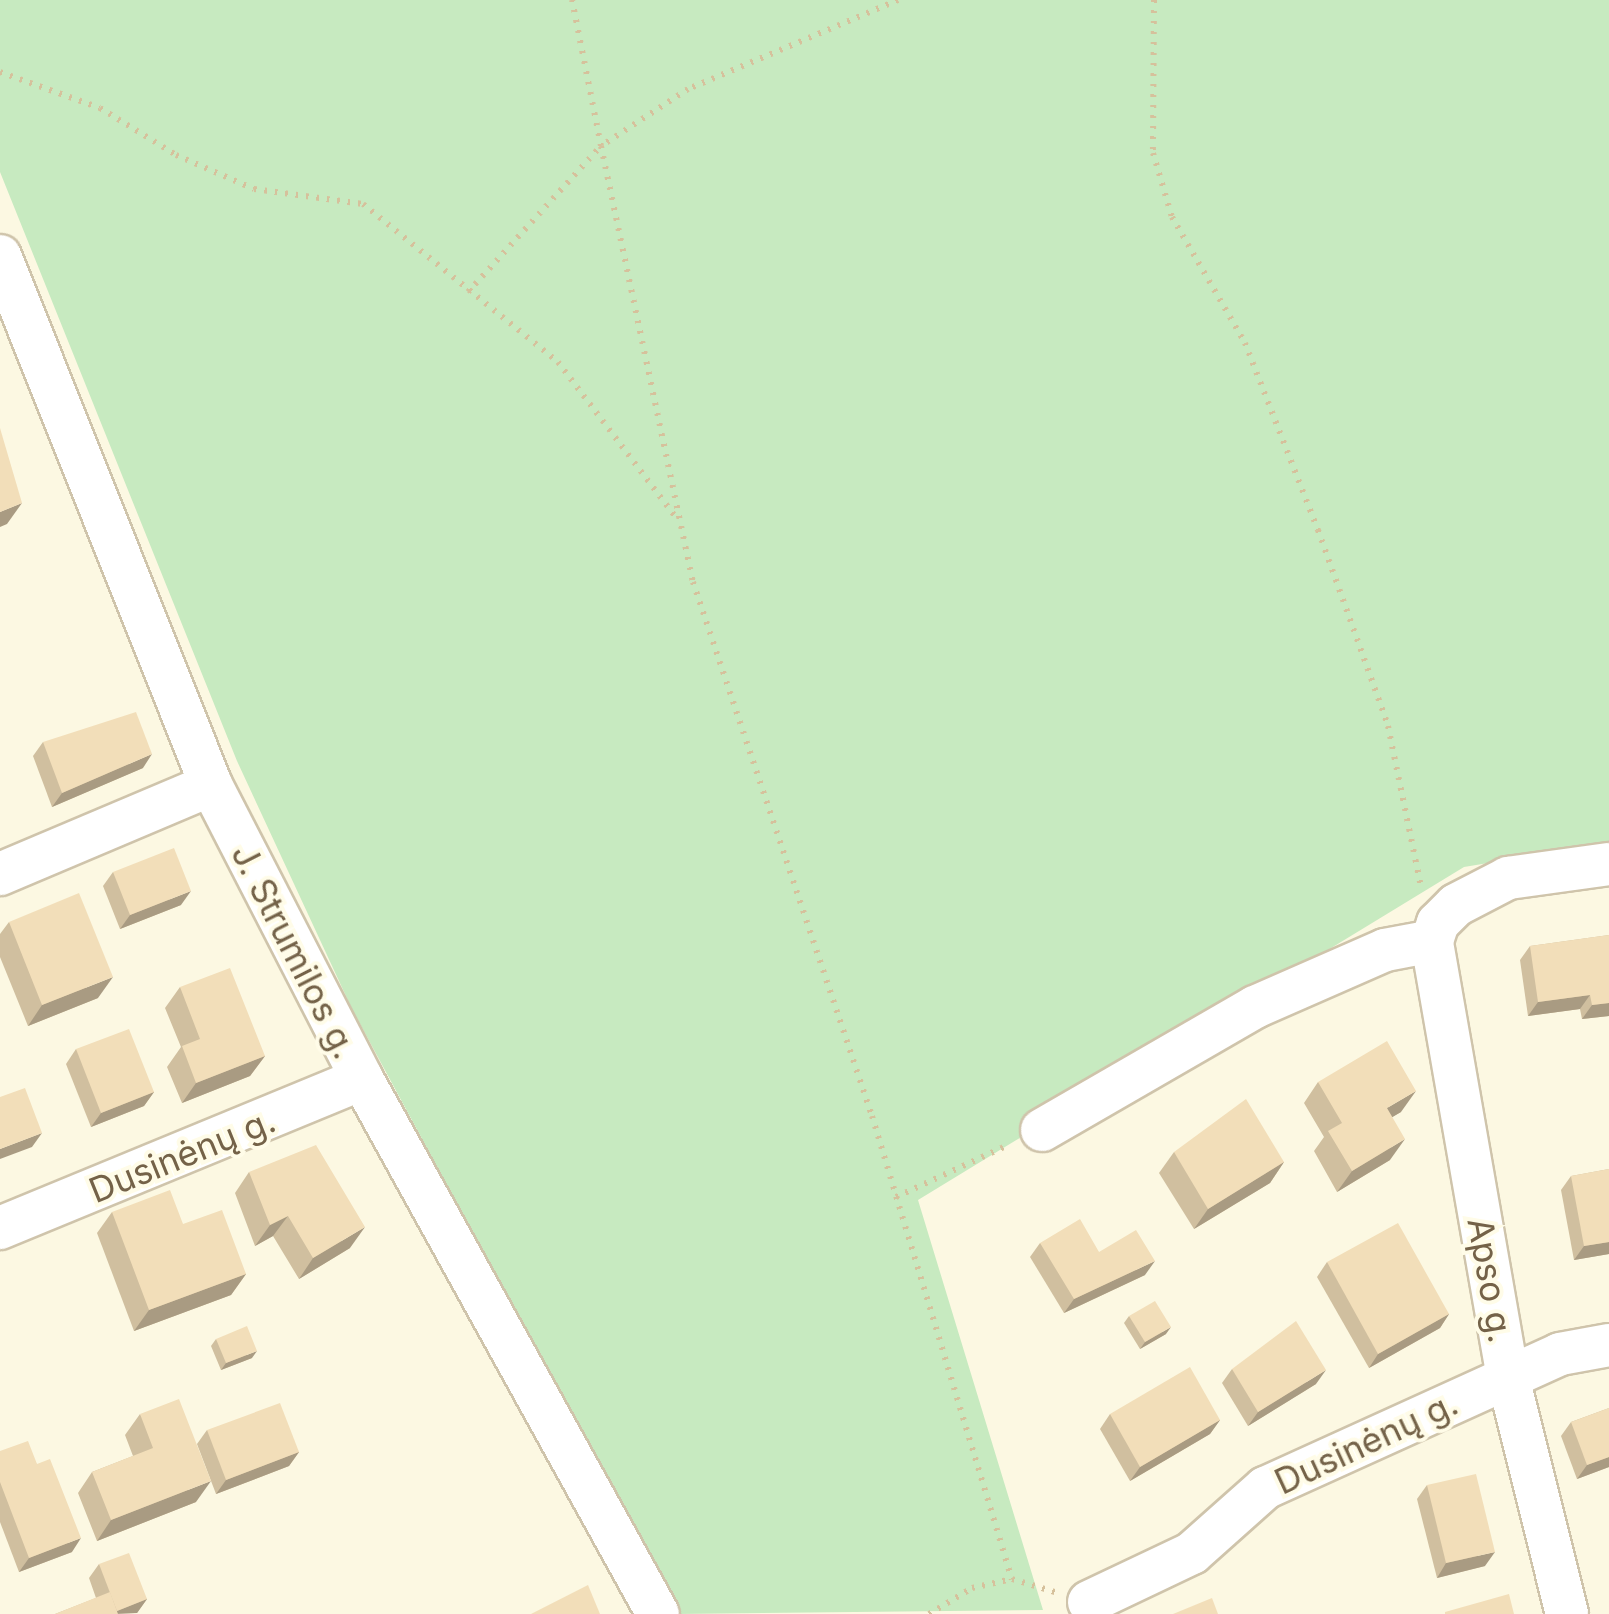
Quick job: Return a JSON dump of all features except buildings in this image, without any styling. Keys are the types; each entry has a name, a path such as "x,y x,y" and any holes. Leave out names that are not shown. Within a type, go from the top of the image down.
{"street":[{"name":"J. Strumilos g.","path":"0,256 211,785 362,1078 658,1614"},
{"path":"0,874 211,785"},
{"path":"1042,1130 1254,1007 1385,950 1432,942 1438,922 1456,905 1508,878 1609,864"},
{"name":"Apso g.","path":"1432,942 1508,1378 1567,1614"},
{"name":"Dusinėnų g.","path":"0,1228 362,1078"},
{"name":"Dusinėnų g.","path":"1089,1602 1192,1553 1264,1488 1560,1354 1609,1346"}],"path":[{"path":"572,0 678,521 896,1197 1012,1579"},
{"path":"468,292 601,146 688,88 898,0"},
{"path":"1154,0 1153,152 1172,217 1244,342 1388,726 1432,942"},
{"path":"0,72 100,108 176,155 254,189 363,204 558,362 678,521"},
{"path":"896,1197 1042,1130"},
{"path":"929,1614 972,1588 1012,1579 1089,1602"}],"green space":[{"path":"0,0 1609,0 1609,843 1464,867 918,1200 1043,1610 678,1614 352,1009 237,761 0,172"}]}
